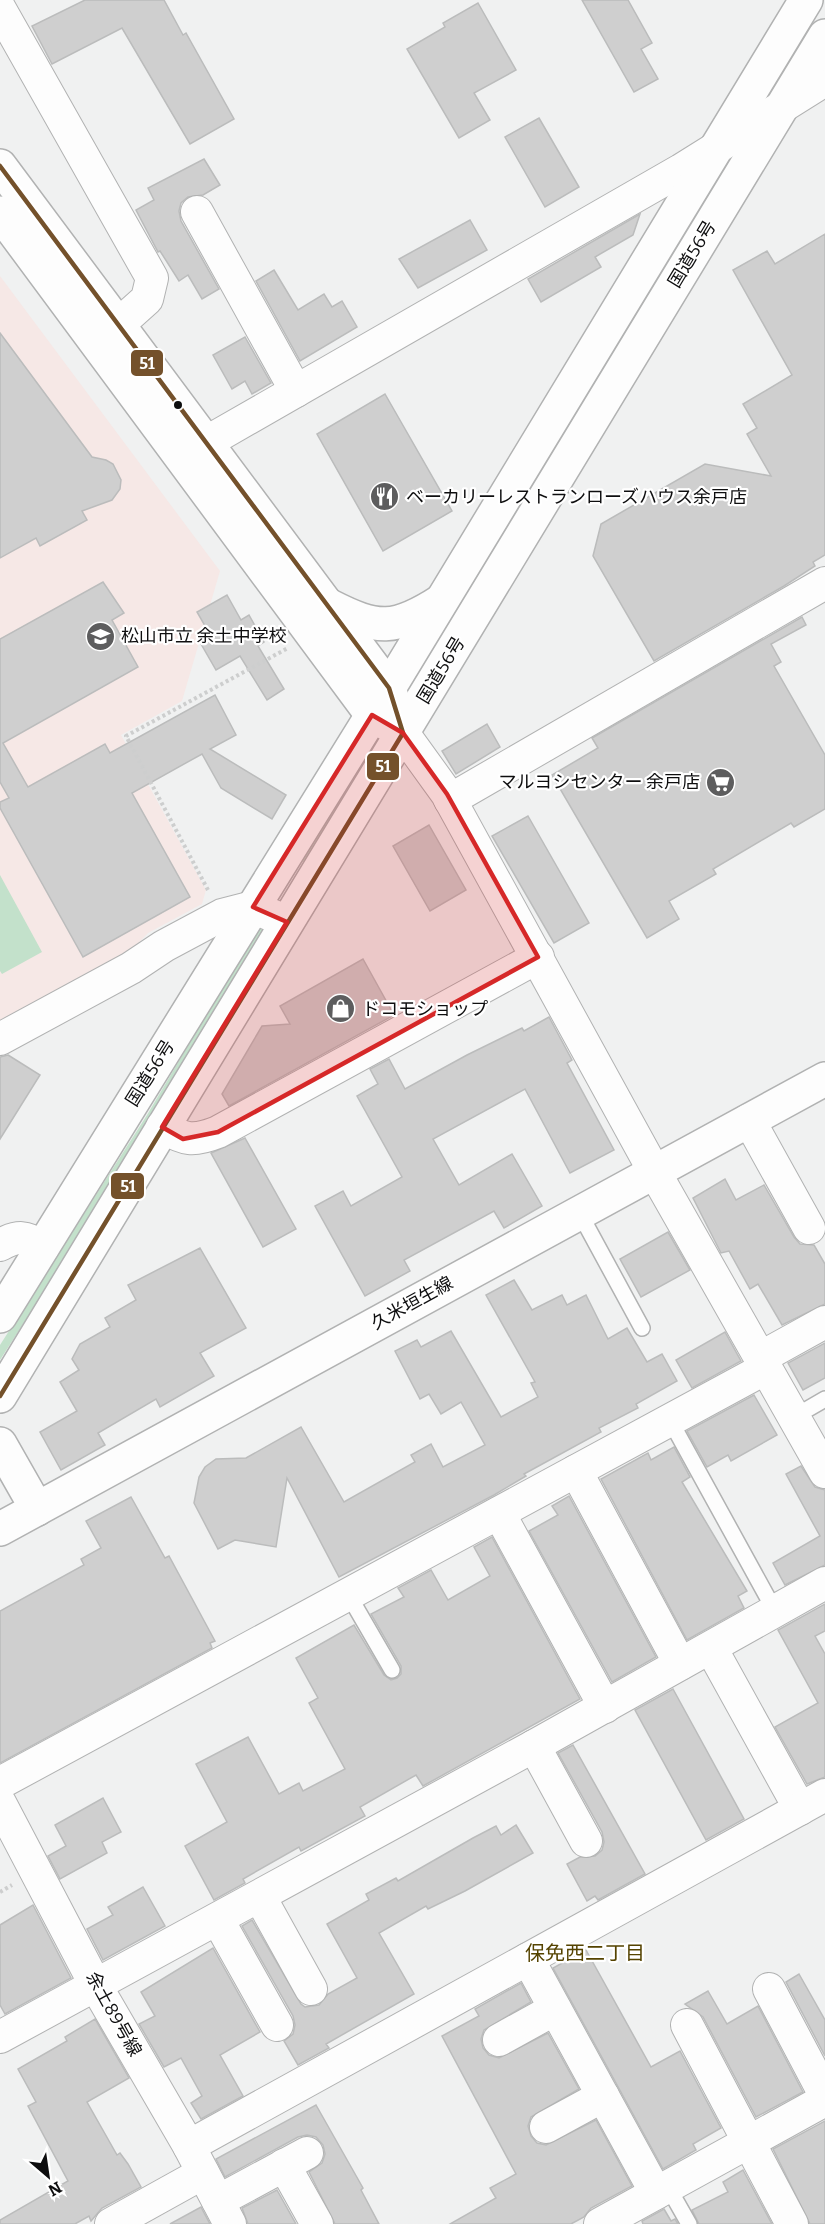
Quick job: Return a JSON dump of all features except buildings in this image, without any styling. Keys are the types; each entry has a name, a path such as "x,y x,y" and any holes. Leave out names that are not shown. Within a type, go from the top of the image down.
{"main road":[{"name":"国道56号","path":"0,1316 389,688 720,146 806,0"},
{"name":"国道56号","path":"0,1396 825,36"},
{"path":"0,166 108,334 312,635 372,715 403,733"},
{"path":"0,213 207,442 389,688 403,733"},
{"path":"328,605 357,620 384,625 415,618 441,601"},
{"name":"久米垣生線","path":"0,1529 654,1171 749,1120 823,1085"},
{"path":"0,1444 37,1509"}],"street":[{"path":"19,0 0,10 152,278 147,299 108,334"},
{"path":"207,442 720,146 825,80"},
{"path":"197,212 296,391"},
{"path":"450,800 825,584"},
{"path":"403,733 450,800 654,1171 825,1472"},
{"path":"0,1039 131,968 164,946 222,915 253,907 287,922"},
{"path":"162,1127 183,1139 201,1139 218,1132 538,957"},
{"path":"749,1120 809,1228"},
{"path":"0,1245 26,1236 43,1247"},
{"path":"0,1783 670,1420 825,1322"},
{"path":"576,1471 680,1664"},
{"path":"499,1513 605,1707"},
{"path":"0,2037 260,1897 825,1583"},
{"path":"111,2224 196,2160 528,1959 812,1802 711,1648"},
{"path":"534,1746 586,1841"},
{"name":"余土89号線","path":"0,1803 96,1986 224,2212"},
{"path":"260,1897 311,1989"},
{"path":"218,1920 277,2025"},
{"path":"528,1959 603,2096 662,2190"},
{"path":"600,2224 824,2101 768,1989"},
{"path":"499,2040 555,2008"},
{"path":"687,2025 792,2224"},
{"path":"546,2127 603,2096"},
{"path":"224,2212 295,2159 317,2224"}],"lane":[{"path":"579,1212 642,1328"},
{"path":"794,1417 825,1399"},
{"path":"670,1420 775,1611"},
{"path":"348,1594 392,1670"},
{"path":"662,2190 689,2224"}],"path":[{"path":"222,915 126,736 312,635"}],"highlighted area":[{"path":"372,715 403,733 447,794 538,957 218,1132 183,1139 162,1127 287,922 253,907"}],"shaded area":[{"name":"松山市立 余土中学校","path":"0,276 220,571 182,701 121,735 206,890 202,904 148,933 118,964 0,1029"}],"green space":[{"path":"345,787 347,792 307,860 301,862 300,860"},
{"path":"0,875 42,952 2,974 0,971"},
{"path":"261,928 264,932 153,1121 0,1360 0,1345 147,1115 257,929"}],"transit line":[{"name":"51","path":"0,166 389,688 403,733 0,1396"}],"place":[{"name":"ベーカリーレストランローズハウス余戸店","path":"385,497"},
{"name":"松山市立 余土中学校","path":"100,636"},
{"name":"マルヨシセンター 余戸店","path":"721,782"},
{"name":"ドコモショップ","path":"341,1009"}],"district":[{"name":"保免西二丁目","path":"585,1953"}]}
